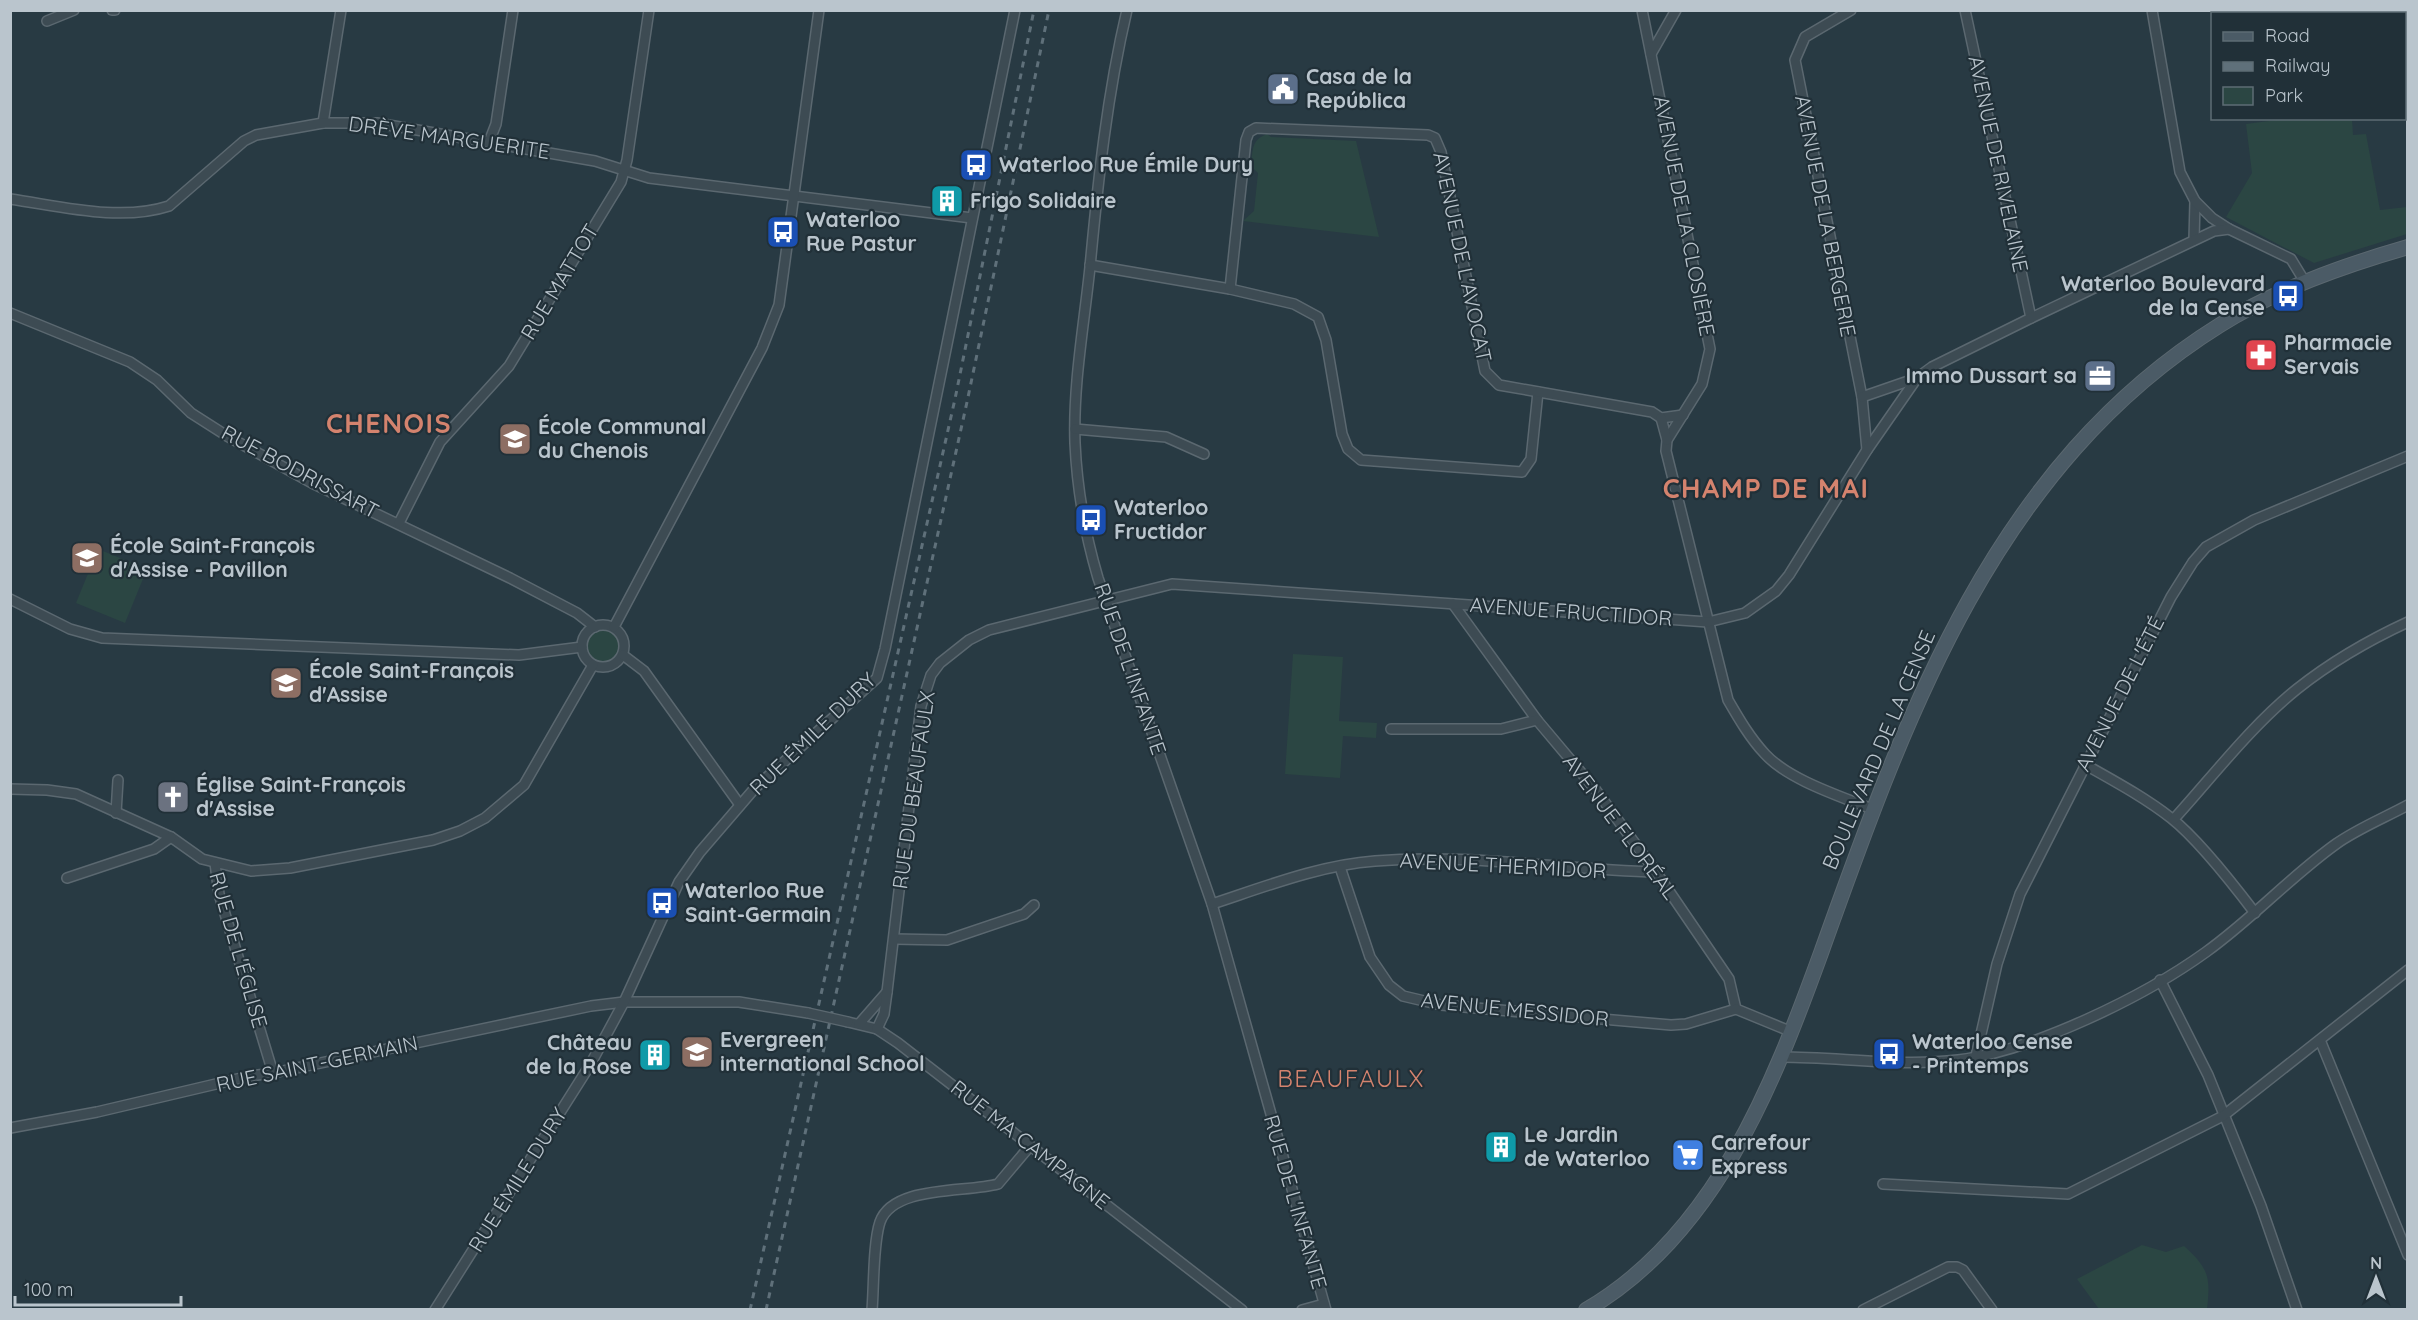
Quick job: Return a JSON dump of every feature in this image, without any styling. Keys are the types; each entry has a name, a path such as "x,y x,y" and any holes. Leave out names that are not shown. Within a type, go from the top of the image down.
{"main road":[{"name":"BOULEVARD DE LA CENSE","path":"1586,1310 1624,1284 1657,1256 1685,1224 1731,1157 1792,1032 1872,809 1934,664 1976,587 2036,496 2104,416 2180,352 2236,316 2305,282 2408,248"}],"street":[{"path":"47,21 74,10"},
{"path":"323,123 341,10"},
{"path":"489,142 496,124 513,10"},
{"name":"RUE MATTOT","path":"399,523 421,474 440,442 509,366 621,182 625,172 649,10"},
{"path":"614,627 766,337 783,285 819,10"},
{"name":"RUE ÉMILE DURY","path":"435,1310 590,1065 624,1002 679,882 700,852 740,805 868,687 881,667 1015,10"},
{"name":"RUE DE L'INFANTE","path":"1127,10 1106,120 1078,369 1075,429 1080,490 1089,549 1212,903 1325,1307"},
{"name":"AVENUE DE LA CLOSIÈRE","path":"1642,10 1710,340 1707,371 1667,440"},
{"path":"1651,54 1676,10"},
{"name":"AVENUE DE LA BERGERIE","path":"1851,10 1805,38 1795,60 1862,397 1867,450"},
{"name":"AVENUE DE RIVELAINE","path":"1965,10 2031,318"},
{"path":"2152,10 2180,172 2195,201 2212,218 2229,229 2283,253 2291,259 2305,282"},
{"name":"DRÈVE MARGUERITE","path":"10,199 92,210 155,210 169,206 244,141 256,135 323,123 377,123 595,161 649,178 972,218"},
{"name":"AVENUE DE L'AVOCAT","path":"1230,289 1246,140 1249,132 1256,128 1428,135 1435,138 1441,152 1485,371 1499,385 1652,412 1661,418 1683,415"},
{"path":"2194,240 2195,201"},
{"name":"AVENUE FRUCTIDOR","path":"1862,397 1917,378 1932,367 2194,240 2214,231 2229,229"},
{"path":"1090,265 1230,289 1301,305 1318,317 1326,340 1342,434 1348,449 1360,460 1522,472 1531,459 1538,392"},
{"name":"RUE BODRISSART","path":"10,312 130,362 156,380 191,413 227,436 312,483 510,578 577,614 595,627"},
{"name":"AVENUE FRUCTIDOR","path":"1105,600 1153,587 1183,585 1708,622 1745,614 1776,591 1789,575 1867,450 1917,378"},
{"path":"1661,418 1667,440 1669,470 1728,700 1744,728 1767,756 1797,777 1872,809"},
{"path":"1075,429 1166,436 1204,454"},
{"name":"AVENUE DE L'ÉTÉ","path":"1976,1056 2007,928 2033,865 2171,597 2193,562 2206,547 2254,520 2408,456"},
{"path":"10,599 70,629 102,638 519,655 582,647"},
{"name":"RUE DU BEAUFAULX","path":"877,1029 884,1014 887,992 921,706 931,675 951,652 989,630 1105,600"},
{"name":"AVENUE FLORÉAL","path":"1453,603 1537,720 1595,789 1656,872 1729,979 1735,996 1736,1009"},
{"path":"2174,819 2275,709 2297,689 2348,653 2408,622"},
{"path":"614,627 595,627 585,635 582,647 593,665 609,667 623,655"},
{"path":"614,627 622,637 623,655"},
{"path":"623,655 645,671 740,805"},
{"path":"215,863 260,872 290,868 433,840 475,824 501,806 524,785 552,741 593,665"},
{"path":"1391,729 1501,729 1537,720"},
{"path":"2084,764 2134,791 2174,819 2231,882 2255,913"},
{"path":"116,813 118,780"},
{"name":"RUE DE L'ÉGLISE","path":"10,789 76,794 171,837 202,859 215,863 219,894 273,1073"},
{"path":"1781,1057 1926,1062 1976,1056 2019,1047 2054,1033 2160,980 2206,952 2336,844 2408,805"},
{"path":"67,878 154,849 171,837"},
{"name":"AVENUE THERMIDOR","path":"1212,903 1340,867 1373,861 1434,858 1577,869 1656,872"},
{"name":"AVENUE MESSIDOR","path":"1340,867 1370,957 1389,985 1403,996 1442,1005 1671,1025 1686,1024 1736,1009"},
{"path":"894,939 946,940 1024,914 1034,905"},
{"path":"1883,1184 2068,1194 2223,1116 2408,970"},
{"path":"2160,980 2208,1075 2261,1206 2297,1310"},
{"path":"854,1023 887,992"},
{"name":"RUE MA CAMPAGNE","path":"624,1002 739,1002 808,1013 877,1029 1242,1310"},
{"name":"RUE SAINT-GERMAIN","path":"10,1128 97,1112 250,1076 493,1025 624,1002"},
{"path":"1736,1009 1792,1032"},
{"path":"2320,1040 2408,1255"},
{"path":"872,1310 880,1223 888,1209 895,1203 910,1197 998,1184 1030,1146"},
{"path":"1863,1310 1948,1267 1963,1270 1992,1310"},
{"path":"1302,1310 1325,1307"}],"green space":[{"path":"2276,120 2352,120 2353,135 2366,134 2380,210 2407,207 2407,234 2314,263 2226,217 2252,173 2246,124"},
{"path":"1267,134 1271,137 1356,141 1379,237 1243,221 1254,211 1258,173 1251,166 1254,146 1258,139"},
{"path":"98,549 147,569 125,623 76,603"},
{"path":"603,630 614,635 619,646 614,657 603,662 592,657 587,646 592,635"},
{"path":"1293,654 1343,657 1339,721 1377,723 1376,738 1343,736 1340,778 1285,774"},
{"path":"2142,1245 2166,1252 2184,1246 2198,1260 2206,1273 2208,1280 2207,1309 2099,1309 2077,1279"}],"railway":[{"path":"750,1310 955,399 1034,10"},
{"path":"766,1310 967,402 1049,10"}],"place":[{"name":"Casa de la República","path":"1283,89"},
{"name":"Waterloo Rue Émile Dury","path":"976,165"},
{"name":"Frigo Solidaire","path":"947,201"},
{"name":"Waterloo Rue Pastur","path":"783,232"},
{"name":"Waterloo Boulevard de la Cense","path":"2288,296"},
{"name":"Pharmacie Servais","path":"2261,355"},
{"name":"Immo Dussart sa","path":"2100,376"},
{"name":"École Communal du Chenois","path":"515,439"},
{"name":"Waterloo Fructidor","path":"1091,520"},
{"name":"École Saint-François d'Assise - Pavillon","path":"87,558"},
{"name":"École Saint-François d'Assise","path":"286,683"},
{"name":"Église Saint-François d'Assise","path":"173,797"},
{"name":"Waterloo Rue Saint-Germain","path":"662,903"},
{"name":"Evergreen international School","path":"697,1052"},
{"name":"Waterloo Cense - Printemps","path":"1889,1054"},
{"name":"Château de la Rose","path":"655,1055"},
{"name":"Le Jardin de Waterloo","path":"1501,1147"},
{"name":"Carrefour Express","path":"1688,1155"}],"district":[{"name":"CHENOIS","path":"389,424"},
{"name":"CHAMP DE MAI","path":"1766,489"},
{"name":"BEAUFAULX","path":"1351,1079"}]}
